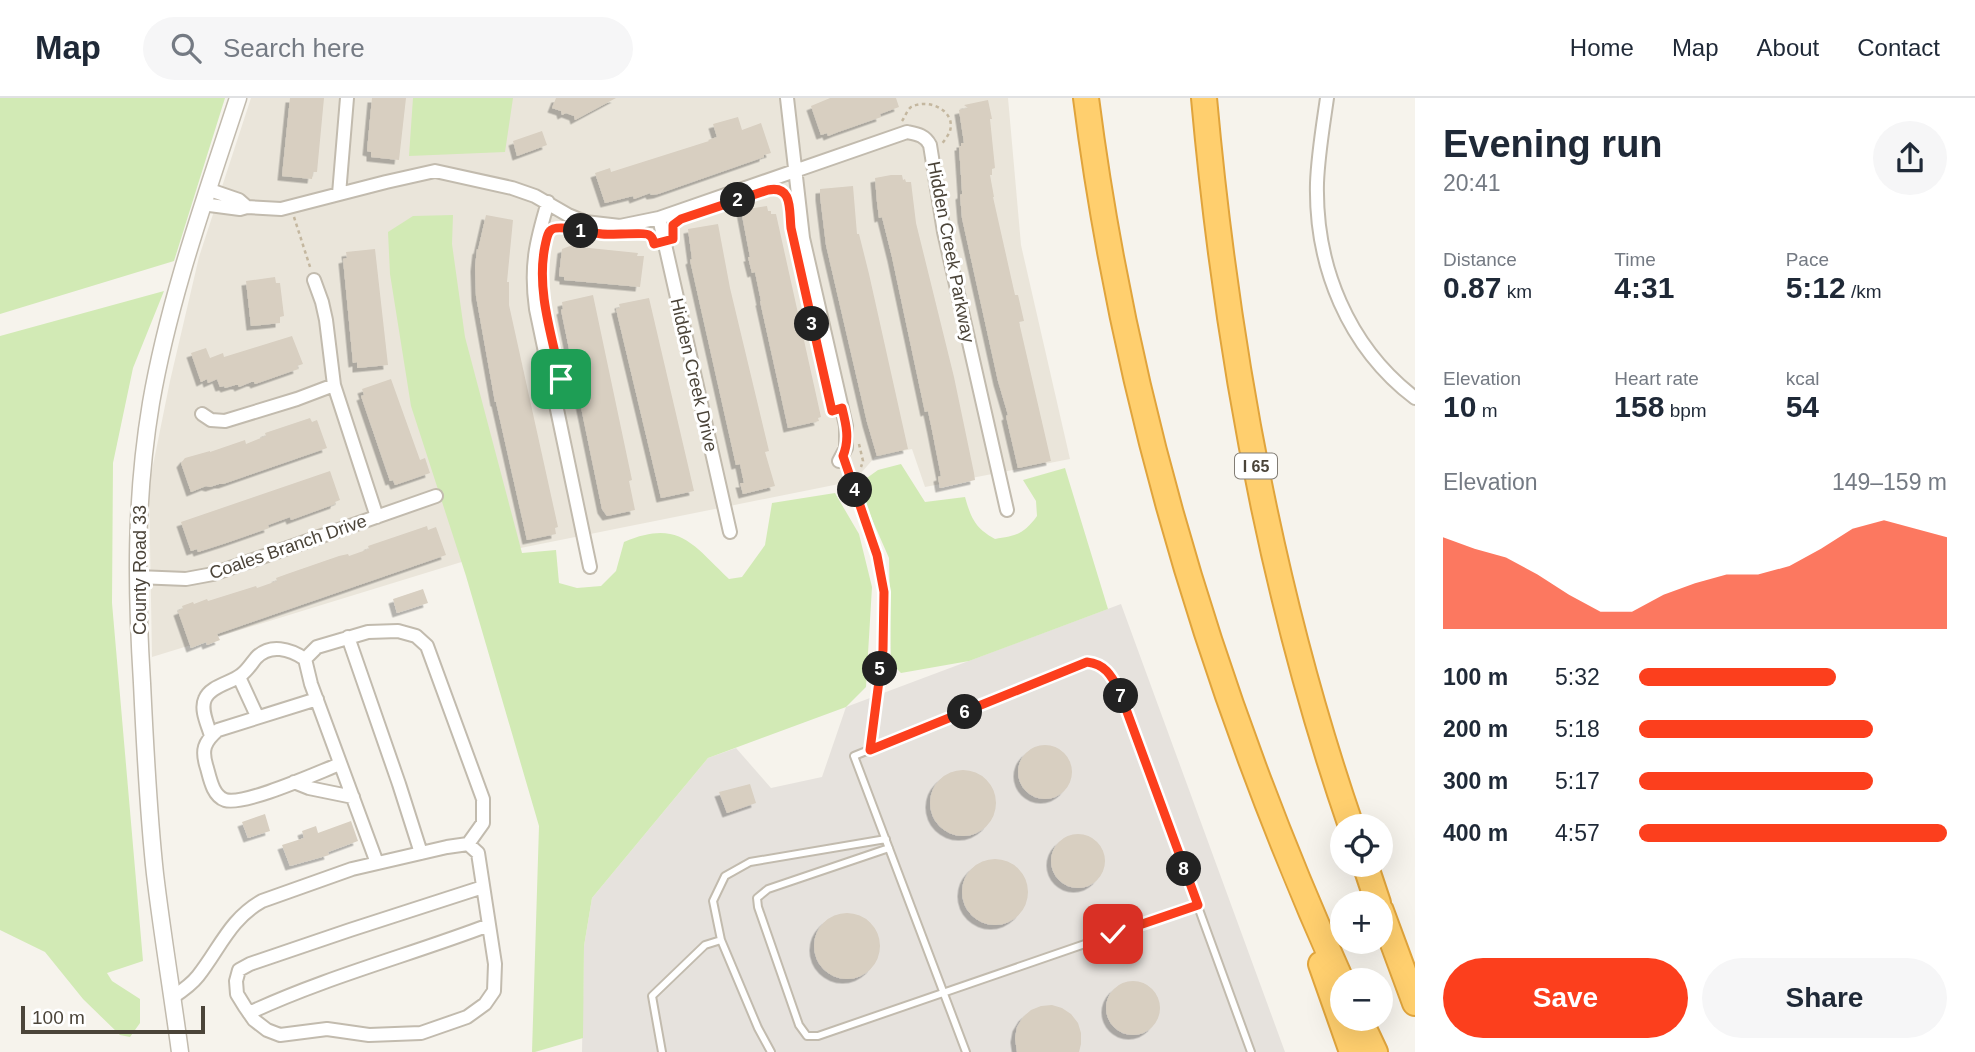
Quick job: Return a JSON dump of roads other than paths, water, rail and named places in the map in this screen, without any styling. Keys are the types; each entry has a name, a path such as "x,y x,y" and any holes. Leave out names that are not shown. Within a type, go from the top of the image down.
{"highway":[{"path":"1086,98 1098,178 1138,380 1186,565 1276,838 1352,1052"},
{"name":"I 65","path":"1204,98 1225,287 1253,452 1303,664 1347,814"},
{"path":"1246,745 1303,892 1336,968"},
{"path":"1393,943 1415,1003"},
{"path":"1365,1031 1375,1052"}],"street":[{"name":"County Road 33","path":"180,1052 148,804 137,528 151,404 170,316 237,98"},
{"path":"339,194 347,98"},
{"path":"787,98 803,238 846,426 847,440 841,458"},
{"path":"1327,98 1319,159 1318,196 1322,244 1331,281 1347,318 1363,344 1390,376 1415,398"},
{"name":"Hidden Creek Parkway","path":"205,197 240,209 247,206 281,209 435,171 512,188 548,202 585,222 620,226 660,218 907,132 917,134 928,140 932,153 944,232 1007,510"},
{"path":"548,202 535,251 533,286 590,567"},
{"name":"Hidden Creek Drive","path":"660,218 730,532"},
{"path":"314,280 326,320 334,385 377,517"},
{"path":"202,414 211,421 225,421 334,385"},
{"name":"Coales Branch Drive","path":"137,577 186,579 214,575 436,496"},
{"path":"173,997 198,976 239,918 262,901 352,869 468,844 483,824 484,799 427,646 416,636 398,631 368,632 317,648 306,659"},
{"path":"348,637 421,853"},
{"path":"211,736 204,712 204,702 208,694 239,677 261,653 272,649 292,651 306,659 317,699 377,863"},
{"path":"239,677 257,716"},
{"path":"317,699 257,716 218,730 211,736 204,746 205,762 215,793 224,800 237,801 340,764"},
{"path":"293,782 353,797"},
{"path":"468,844 478,853 495,964 494,990 485,1004 467,1017 421,1033 369,1035 327,1029 281,1035 267,1030 254,1020 237,994 239,970 250,964 483,887"},
{"path":"249,1013 302,990 489,925"}],"lane":[{"path":"841,458 877,555 884,592 883,650 870,750"},
{"path":"966,1052 854,756 1087,662 1096,663 1110,671 1119,690 1251,1052"},
{"path":"771,1052 721,940 713,901 725,876 750,862 886,839"},
{"path":"889,848 768,889 757,898 799,1025 807,1036 818,1036 1198,905"},
{"path":"662,1052 652,996 705,945 721,940"}]}
